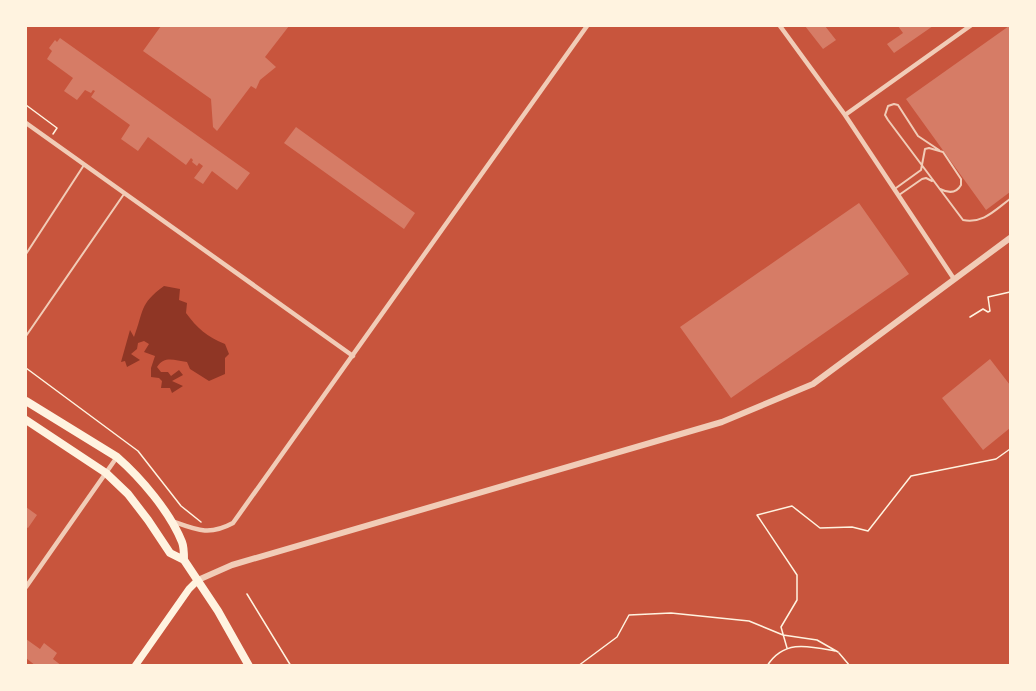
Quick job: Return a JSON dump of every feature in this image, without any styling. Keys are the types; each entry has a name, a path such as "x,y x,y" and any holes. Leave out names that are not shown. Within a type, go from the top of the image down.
{"main road":[{"path":"26,401 117,457 151,492 170,520 183,543 184,560"},
{"path":"26,420 106,473 128,494 170,553 184,560 249,666"},
{"path":"135,666 189,589 198,580"}],"street":[{"path":"170,520 200,531 220,530 233,523 587,26"},
{"path":"780,26 845,115 954,279"},
{"path":"845,115 969,26"},
{"path":"26,123 353,356"},
{"path":"198,580 232,564 722,422 813,384 1011,238"},
{"path":"26,587 117,457"}],"lane":[{"path":"899,195 926,178 937,187 950,193 955,192 961,184 960,176 939,150 918,136 898,105 894,104 888,106 885,115 922,168 937,187 958,216 970,221 985,218 1011,199"},
{"path":"894,189 922,168 925,149 939,150"},
{"path":"26,254 84,165"},
{"path":"26,336 124,194"}],"path":[{"path":"26,105 57,128 48,140"},
{"path":"970,317 984,309 990,311 988,297 1011,292"},
{"path":"26,368 138,451 182,506 211,530"},
{"path":"787,648 781,627 797,600 797,575 757,515 792,506 820,528 852,527 868,531 911,476 996,459 1011,449"},
{"path":"248,594 291,666"},
{"path":"578,666 617,638 629,615 671,613 749,621 783,635 818,640 838,652 850,666"},
{"path":"767,666 787,648 803,645 838,652"}],"shaded area":[{"path":"164,286 180,289 179,300 187,303 186,313 203,331 225,344 229,354 225,358 225,374 209,381 190,369 187,362 170,360 160,363 157,367 161,372 168,372 171,376 179,370 183,375 172,381 183,386 172,393 170,388 161,388 162,381 159,378 151,377 155,356 144,352 149,344 144,341 138,343 137,349 131,354 140,360 127,367 125,361 121,362 130,330 134,337 146,303"}],"building":[{"path":"161,26 289,26 265,57 276,67 260,80 256,89 251,86 217,131 213,127 211,99 143,51"},
{"path":"805,26 825,26 836,40 823,49"},
{"path":"898,26 933,26 894,53 887,44 903,33"},
{"path":"1009,26 1010,192 986,210 906,99"},
{"path":"60,38 250,173 237,190 212,171 203,184 194,178 203,166 199,163 197,166 191,158 186,165 148,137 138,151 121,139 130,125 91,97 95,91 91,93 85,90 77,100 64,91 73,78 47,59 52,51 49,48 55,40 57,42"},
{"path":"296,127 415,213 404,229 284,143"},
{"path":"859,203 909,274 731,398 680,327"},
{"path":"990,359 1010,385 1010,428 983,450 942,398"},
{"path":"26,507 37,515 28,528 26,527"},
{"path":"26,639 40,649 44,643 57,653 53,659 62,666 36,666 26,658"}]}
